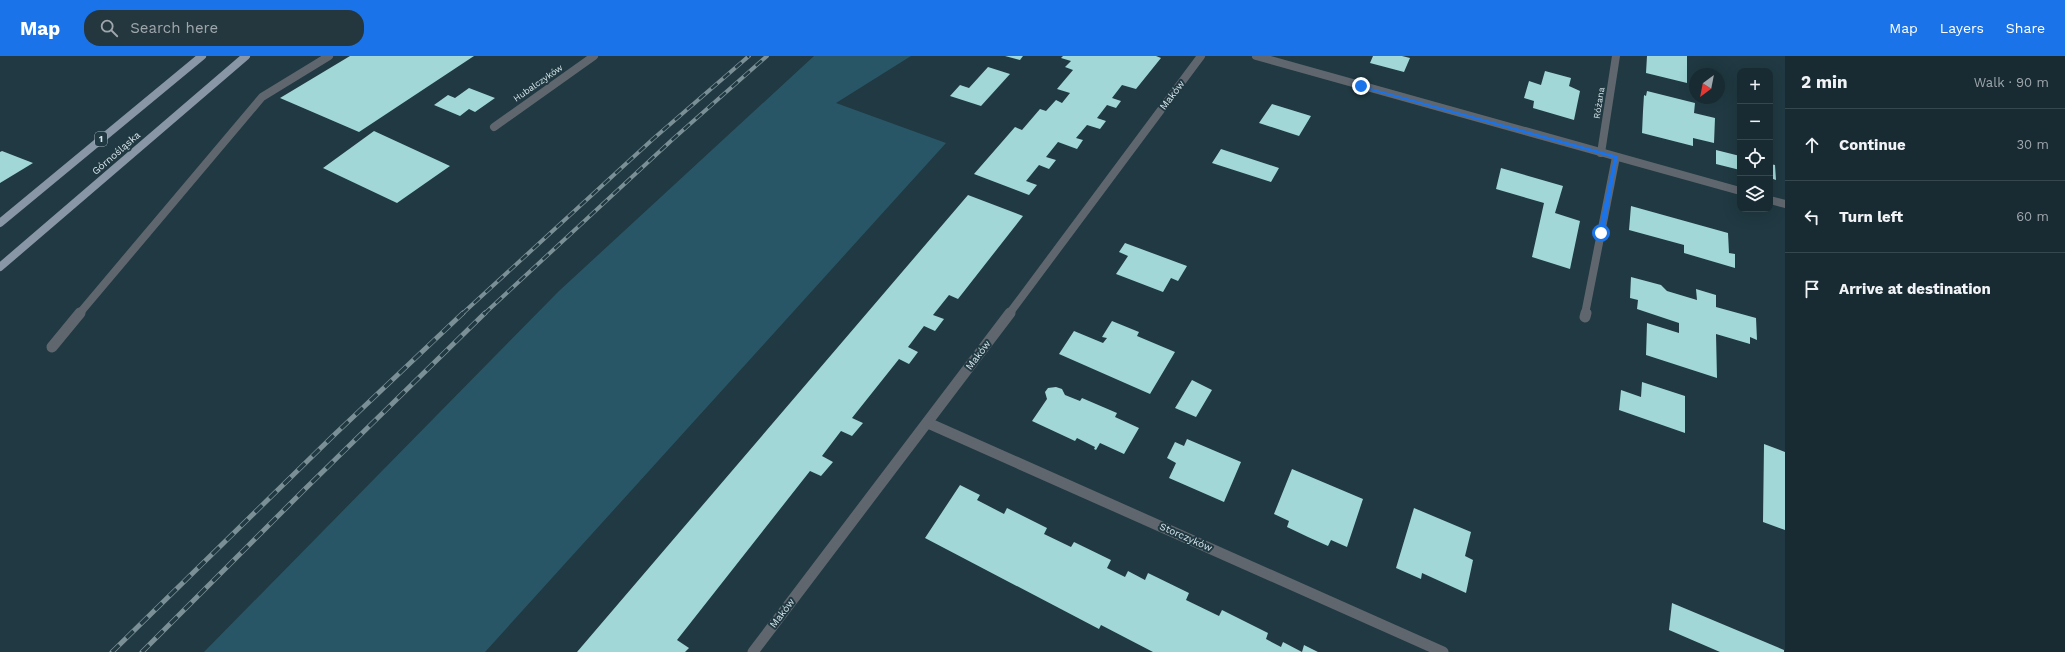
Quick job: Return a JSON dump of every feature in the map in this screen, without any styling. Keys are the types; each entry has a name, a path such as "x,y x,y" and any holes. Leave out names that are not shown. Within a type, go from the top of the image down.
{"main road":[{"name":"Górnośląska","path":"0,223 202,56"},
{"name":"Górnośląska","path":"0,267 246,56"}],"street":[{"path":"52,348 262,97 329,56"},
{"name":"Hubalczyków","path":"494,127 594,56"},
{"name":"Maków","path":"753,652 928,423 1201,56"},
{"path":"1256,56 1737,191"},
{"name":"Różana","path":"1601,153 1616,56"},
{"path":"1584,317 1616,157"},
{"path":"1773,201 1785,204"},
{"name":"Storczyków","path":"928,423 1444,652"}],"shaded area":[{"path":"814,56 911,56 836,103 946,143 485,652 204,652 559,291"}],"building":[{"path":"350,56 474,56 359,132 280,98"},
{"path":"1005,56 1023,56 1020,60"},
{"path":"1063,56 1156,56 1161,58 1136,89 1122,85 1112,98 1121,101 1116,108 1107,105 1097,118 1106,121 1100,129 1087,125 1076,138 1083,140 1077,149 1058,142 1046,157 1056,160 1049,169 1039,165 1026,181 1037,185 1029,195 974,174 1015,127 1022,130 1040,109 1046,111 1056,100 1062,103 1070,93 1057,89 1073,70 1065,67 1071,61 1061,58"},
{"path":"1373,56 1402,56 1410,58 1404,72 1370,63"},
{"path":"1647,56 1687,56 1687,83 1646,73"},
{"path":"988,67 1010,74 981,106 950,96 960,85 969,88"},
{"path":"1545,71 1571,78 1569,86 1580,91 1574,120 1533,108 1534,101 1524,98 1529,81 1541,85"},
{"path":"469,88 495,98 475,112 469,109 460,116 434,105 448,95 455,98"},
{"path":"1647,91 1689,102 1689,104 1695,104 1694,113 1715,118 1714,143 1693,138 1693,146 1642,133 1644,95 1646,96"},
{"path":"1272,104 1311,116 1299,136 1259,123"},
{"path":"374,131 450,166 397,203 323,168"},
{"path":"1221,149 1279,168 1271,182 1212,163"},
{"path":"1716,150 1737,155 1737,169 1716,164"},
{"path":"2,151 33,163 0,183 0,152"},
{"path":"1773,165 1775,165 1776,180 1773,179"},
{"path":"1501,168 1563,186 1555,213 1580,221 1570,269 1532,257 1544,203 1496,189"},
{"path":"968,195 1023,216 958,299 949,295 933,315 944,319 935,331 924,326 908,347 918,352 909,364 899,359 852,418 863,423 852,436 841,431 822,456 833,462 821,476 810,471 677,640 689,648 685,652 577,652"},
{"path":"1631,206 1728,233 1729,253 1735,254 1735,268 1684,253 1684,245 1629,230"},
{"path":"1125,243 1187,266 1178,281 1171,278 1163,292 1116,274 1128,256 1119,252"},
{"path":"1631,277 1661,285 1667,291 1697,300 1696,289 1716,295 1716,307 1756,318 1757,340 1750,337 1750,344 1716,334 1717,378 1646,355 1647,323 1679,333 1679,323 1637,309 1638,300 1630,298"},
{"path":"1112,321 1139,332 1137,336 1175,352 1150,394 1059,354 1074,331 1103,343 1107,338 1102,337"},
{"path":"1192,380 1212,390 1196,417 1175,408"},
{"path":"1642,382 1685,396 1685,433 1619,410 1621,390 1641,397"},
{"path":"1056,387 1062,389 1065,395 1080,401 1082,398 1117,413 1115,417 1139,428 1124,454 1100,443 1096,450 1094,449 1095,447 1077,438 1075,441 1032,421 1047,399 1045,392 1048,388"},
{"path":"1187,439 1241,462 1224,502 1169,478 1176,463 1167,458 1175,442 1184,446"},
{"path":"1764,444 1785,452 1785,530 1763,522"},
{"path":"1292,469 1363,499 1347,547 1331,540 1328,546 1308,537 1287,527 1289,521 1274,514"},
{"path":"960,485 980,495 977,500 1004,514 1007,508 1047,528 1044,534 1071,547 1074,542 1111,560 1107,568 1125,577 1128,571 1145,580 1148,573 1189,593 1186,600 1219,616 1222,610 1268,633 1266,639 1281,647 1283,642 1302,652 1153,652 1101,625 1099,629 925,538"},
{"path":"1414,508 1471,532 1465,556 1473,560 1466,593 1422,573 1421,579 1396,568"},
{"path":"1672,603 1784,650 1784,652 1720,652 1669,630"},
{"path":"1304,645 1318,652 1302,652"}],"railway":[{"path":"462,314 653,139 749,56"},
{"path":"484,314 673,139 767,56"},
{"path":"112,652 333,436 463,313"},
{"path":"142,652 304,490 485,313"}],"route":[{"path":"1361,86 1616,157 1601,233"}]}
